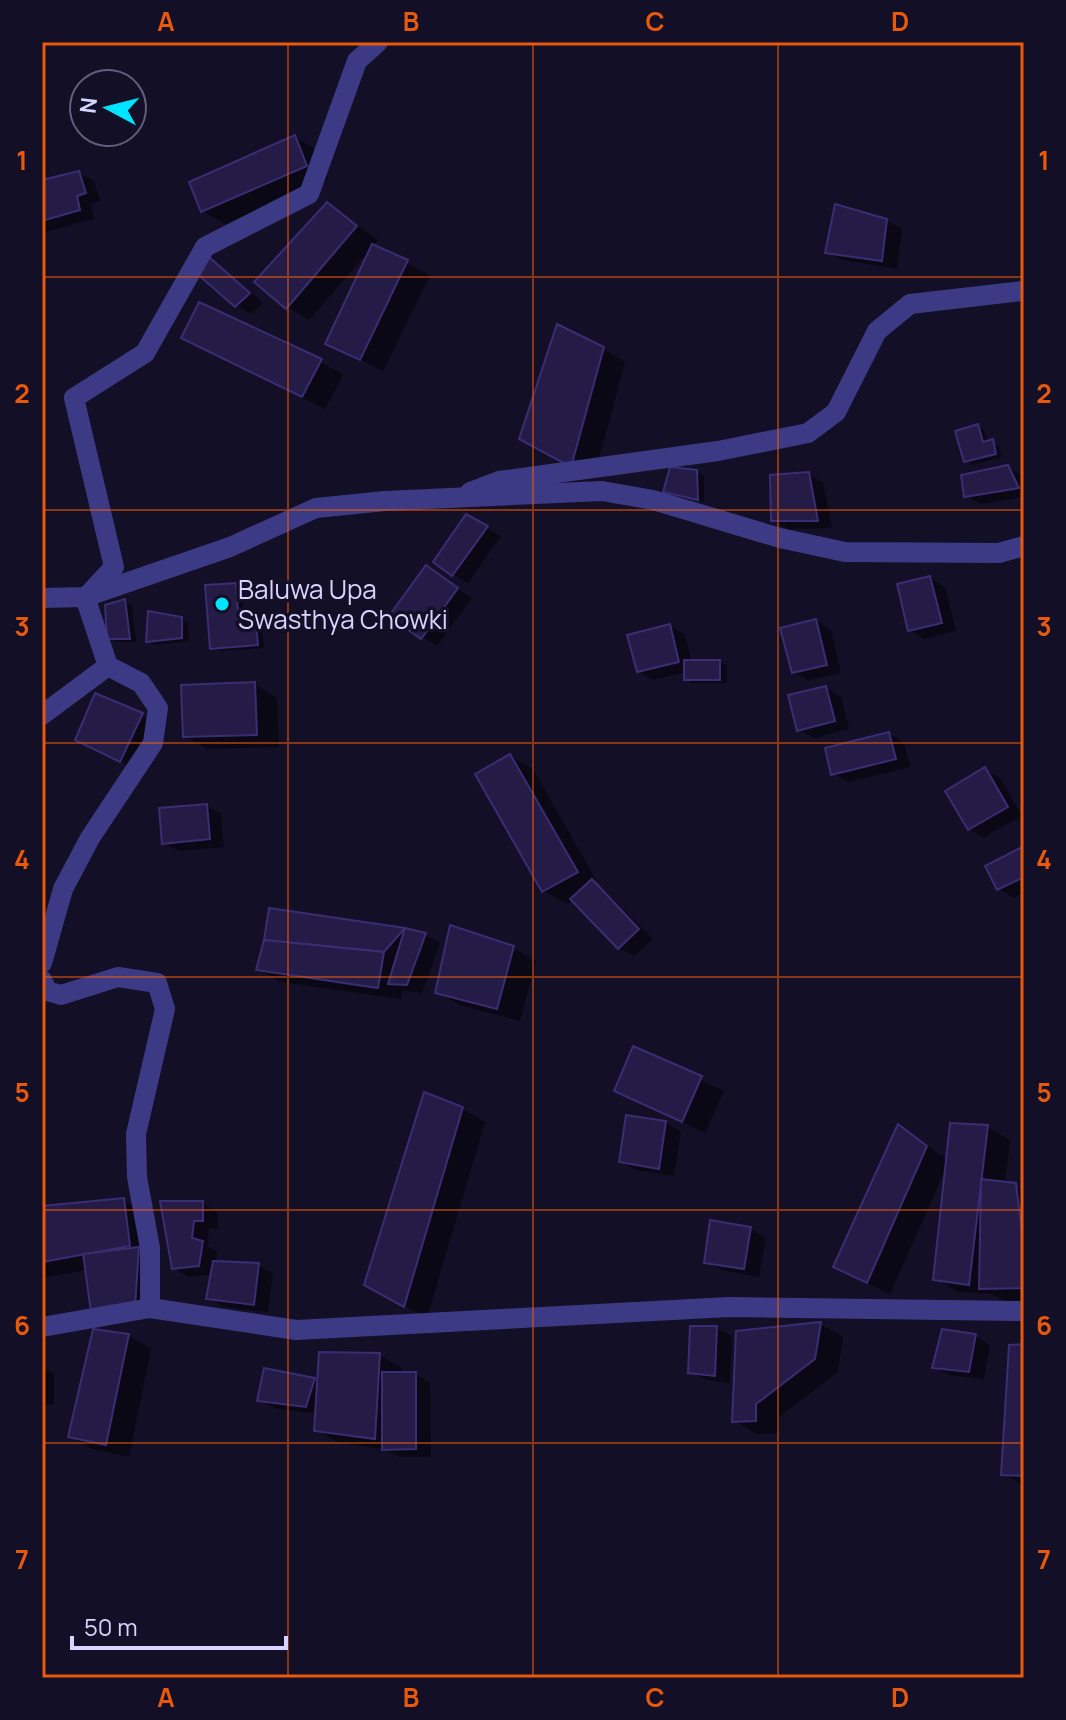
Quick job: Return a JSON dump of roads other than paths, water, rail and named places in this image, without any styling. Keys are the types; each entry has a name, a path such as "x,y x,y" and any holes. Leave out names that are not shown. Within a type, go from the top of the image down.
{"street":[{"path":"85,597 114,567 74,398 145,353 205,247 309,194 357,61 378,42"},
{"path":"448,500 499,481 718,451 808,433 836,412 877,331 910,304 1022,291"},
{"path":"42,598 85,597 230,547 316,508 602,491 653,500 780,538 845,552 999,553 1024,546"},
{"path":"42,963 63,889 90,838 153,743 158,708 141,683 108,666 85,597"},
{"path":"42,715 108,666"},
{"path":"42,980 47,991 61,995 118,977 157,983 165,1009 136,1134 137,1177 150,1248 150,1308"},
{"path":"42,1327 150,1308 296,1330 729,1307 1024,1311"}],"place":[{"name":"Baluwa Upa Swasthya Chowki","path":"222,604"}]}
